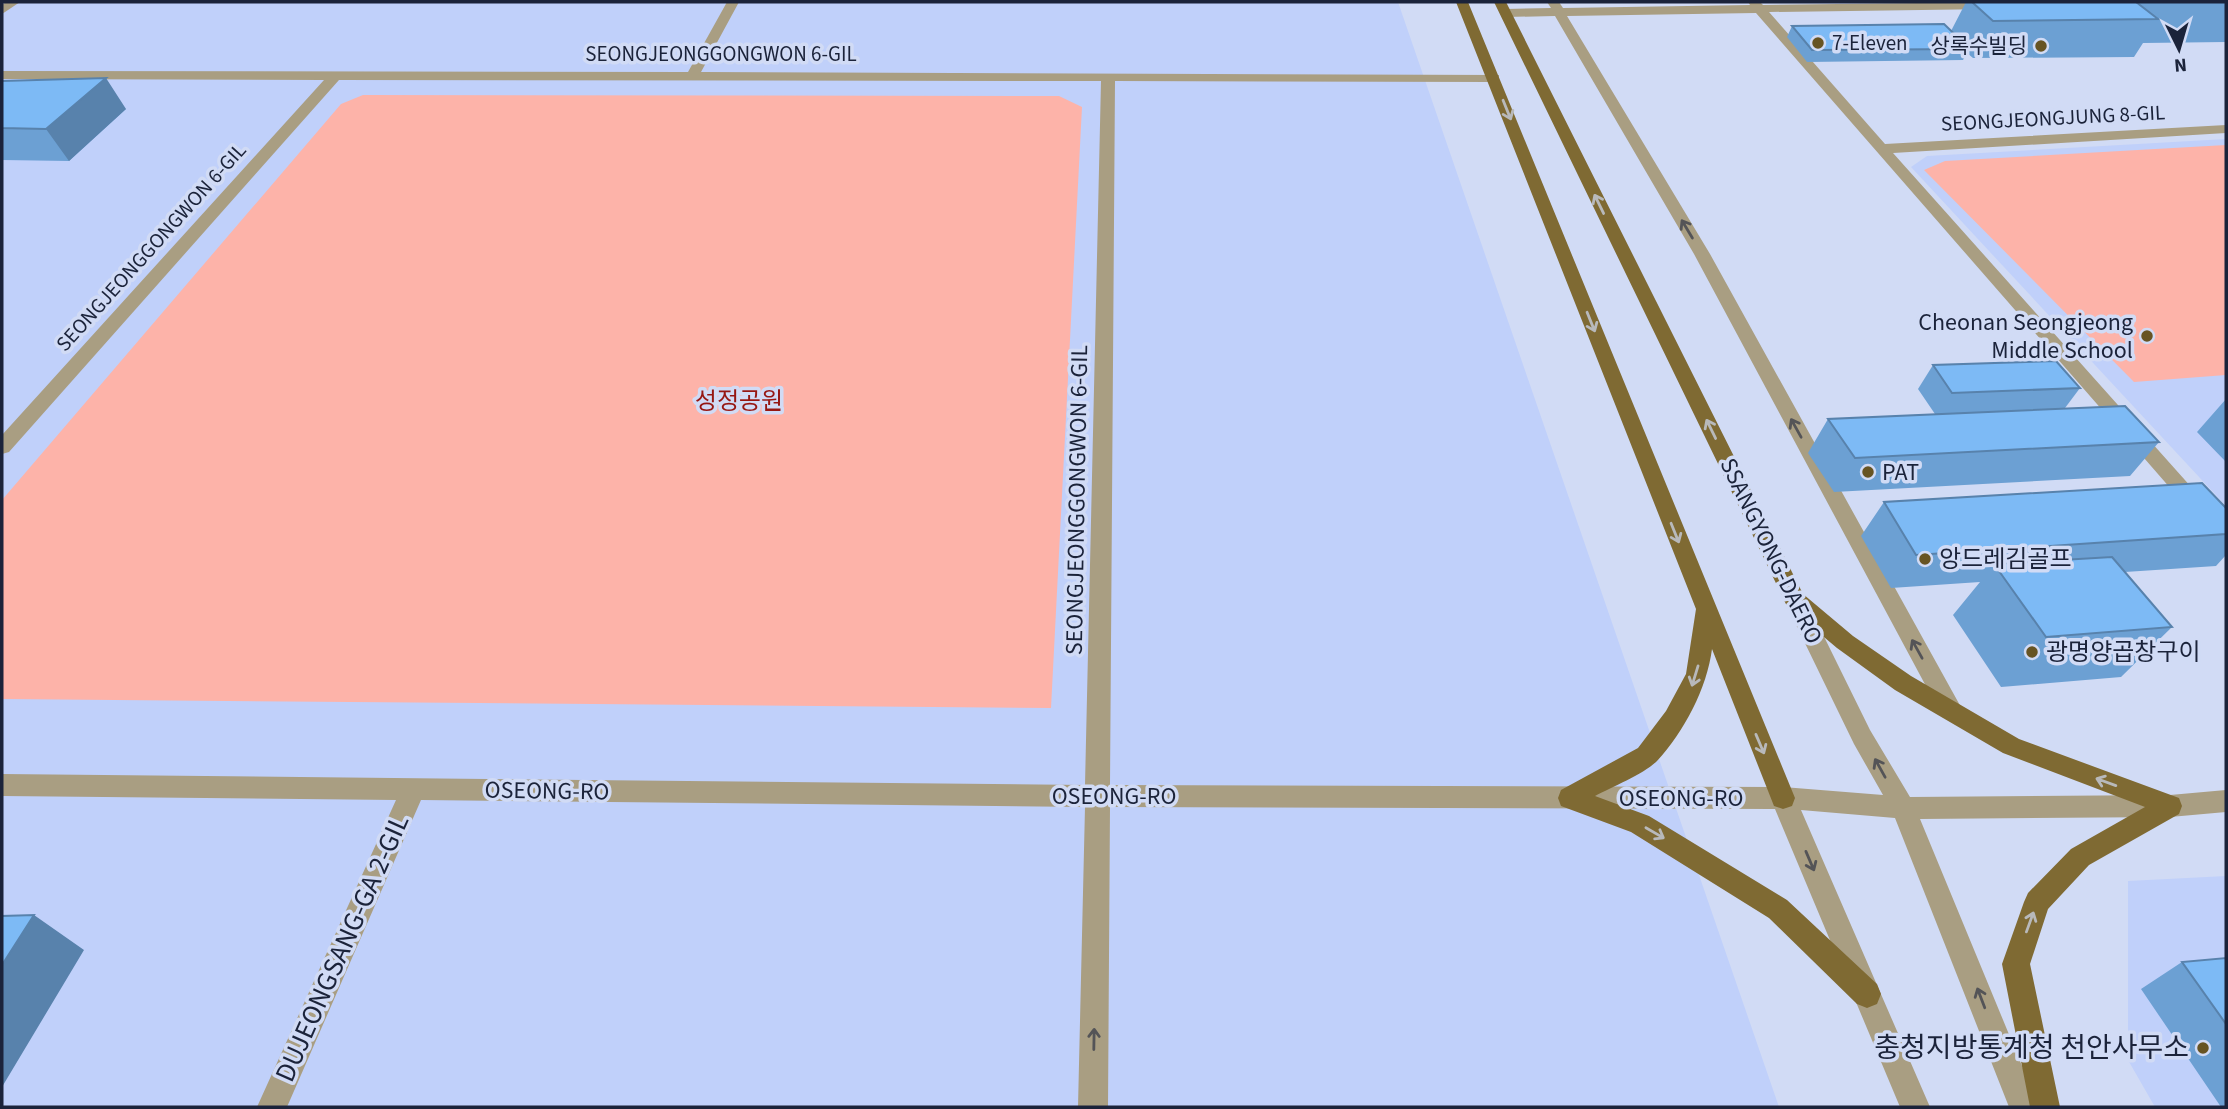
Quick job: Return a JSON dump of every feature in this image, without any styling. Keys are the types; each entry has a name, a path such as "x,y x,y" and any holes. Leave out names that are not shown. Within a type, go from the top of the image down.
{"main road":[{"path":"1462,2 1783,798"},
{"name":"SSANGYONG-DAERO","path":"1503,7 1795,600"},
{"path":"1795,600 1855,649 1903,683 2011,747 2170,806"},
{"path":"1570,798 1647,755 1674,718 1697,674 1706,609"},
{"path":"1570,798 1640,824 1778,909 1867,994"},
{"path":"2045,1107 2016,964 2038,902 2080,857 2170,806"}],"street":[{"path":"2,10 14,2"},
{"path":"692,77 733,2"},
{"path":"1756,5 2226,540"},
{"path":"1503,7 2006,5"},
{"path":"1556,7 1702,254 1950,709"},
{"name":"SEONGJEONGGONGWON 6-GIL","path":"2,75 333,78 1494,78"},
{"name":"SEONGJEONGGONGWON 6-GIL","path":"2,447 333,78"},
{"name":"SEONGJEONGGONGWON 6-GIL","path":"1093,1107 1108,78"},
{"name":"SEONGJEONGJUNG 8-GIL","path":"1882,149 2226,129"},
{"name":"SSANGYONG-DAERO","path":"1795,600 1863,737 1903,808 2024,1107"},
{"name":"OSEONG-RO","path":"2,785 1097,796 1783,798 1903,808 2170,806 2226,801"},
{"name":"DUJEONGSANG-GA 2-GIL","path":"272,1107 413,790"},
{"path":"1783,798 1915,1107"}],"shaded area":[{"path":"2,2 1398,2 1779,1107 2,1107"},
{"name":"Cheonan Seongjeong Middle School","path":"2226,139 2226,506 1911,167 1927,156"},
{"path":"2226,876 2226,1107 2155,1107 2128,1060 2128,881"}],"green space":[{"name":"성정공원","path":"363,95 1059,96 1082,107 1051,708 2,699 2,500 341,104"},
{"name":"Cheonan Seongjeong Middle School","path":"2226,145 2226,375 2134,382 1924,170 1945,161"}],"building":[{"path":"1972,2 2136,2 2158,19 1993,21"},
{"path":"1944,24 1970,49 1812,50 1792,26"},
{"path":"106,78 46,129 2,128 2,81"},
{"path":"2056,361 2080,388 1952,393 1933,365"},
{"path":"2125,406 2159,442 1855,458 1828,419"},
{"path":"2202,483 2226,508 2226,534 1916,555 1884,502"},
{"path":"2112,557 2172,627 2046,637 1994,564"},
{"path":"34,915 2,965 2,916"},
{"path":"2226,958 2226,1024 2182,962"}],"place":[{"name":"7-Eleven","path":"1818,43"},
{"name":"상록수빌딩","path":"2041,46"},
{"name":"Cheonan Seongjeong Middle School","path":"2147,336"},
{"name":"PAT","path":"1868,472"},
{"name":"앙드레김골프","path":"1925,559"},
{"name":"광명양곱창구이","path":"2032,652"},
{"name":"충청지방통계청 천안사무소","path":"2203,1048"}]}
